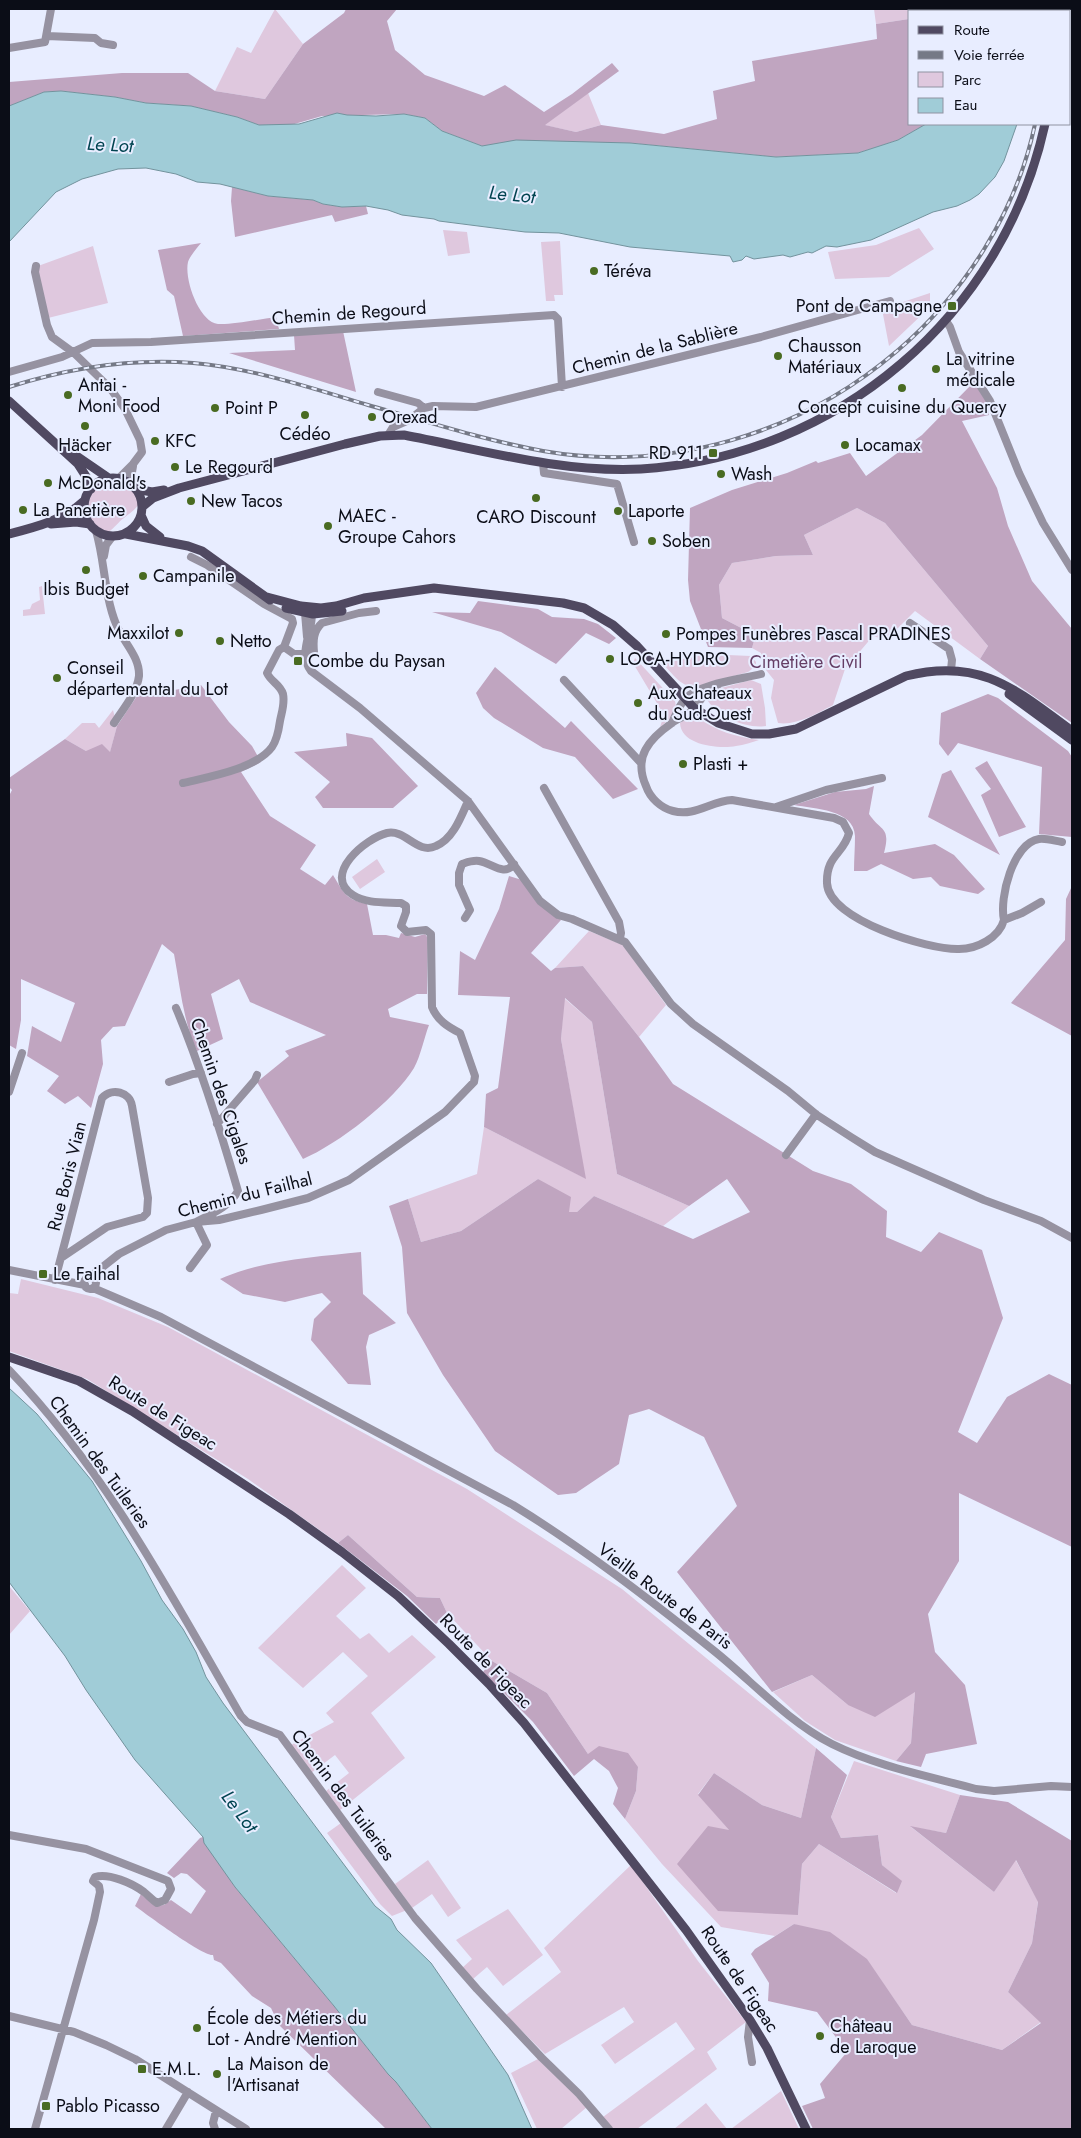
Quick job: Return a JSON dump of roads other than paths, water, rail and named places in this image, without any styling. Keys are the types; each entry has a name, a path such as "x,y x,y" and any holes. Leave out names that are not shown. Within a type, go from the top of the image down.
{"main road":[{"path":"126,534 138,523 142,511 153,498 179,488 345,444 388,435 404,435 543,463 581,468 642,469 703,462 758,446 808,426 864,393 913,354 946,321 990,261 1031,174 1045,125"},
{"path":"9,401 83,470 91,489"},
{"path":"46,435 114,479 133,487 152,492 179,488"},
{"path":"9,534 64,516 84,501 96,484 114,479"},
{"path":"133,487 140,498 142,511 150,531 167,541"},
{"path":"84,501 84,510 93,528"},
{"path":"43,524 76,522 112,536 126,534 188,546 202,551 281,606 310,612 339,612 385,596 434,588 563,602 584,608 613,625 637,646 694,708 718,723 752,734 782,732 814,722 906,676 924,671 951,670 972,671 997,680 1039,706 1072,731"},
{"path":"951,670 976,677 1006,692 1072,740"},
{"name":"Route de Figeac","path":"9,1357 80,1381 132,1411 289,1514 398,1596 489,1684 524,1723 686,1930 750,2020 767,2048 806,2129"}],"street":[{"path":"9,48 46,42 51,9"},
{"path":"47,36 96,38 101,43 113,45"},
{"path":"36,266 35,272 47,325 52,338 74,353 110,388 125,408 142,447 142,452 133,464 114,479"},
{"name":"Chemin de la Sablière","path":"378,392 418,403 424,408 433,406 476,407 761,337 890,301"},
{"name":"Chemin de Regourd","path":"74,353 84,345 98,342 151,342 554,315 558,319 562,387"},
{"path":"946,321 960,352 990,401 1019,473 1043,523 1072,570"},
{"path":"9,372 74,353"},
{"path":"388,435 393,428 409,420 424,408"},
{"path":"404,435 404,429 409,420"},
{"path":"543,463 544,473 616,484 634,542"},
{"path":"133,464 133,487"},
{"path":"93,528 103,563 110,607 117,626 136,660 139,672 134,691 114,723"},
{"path":"103,563 106,545 112,536"},
{"path":"183,782 227,773 258,758 272,746 284,703 278,684 270,679 267,673 279,650 284,647 293,624 292,619 264,604 207,565 191,557"},
{"path":"308,653 317,627 322,623 358,613 376,611"},
{"path":"310,612 307,637 307,664 311,671 360,708 468,801 540,901 548,908 558,914 620,938 625,942 671,1004 693,1024 788,1091 816,1114 876,1152 984,1200 1040,1222 1072,1238"},
{"path":"910,623 949,649 952,660 951,670"},
{"path":"284,647 294,654 308,653"},
{"path":"672,723 685,699 704,687 761,674"},
{"path":"564,680 641,763"},
{"path":"718,684 708,689 694,708 672,723 645,747 641,763 641,776 648,792 659,804 672,811 686,813 699,811 721,800 732,800 834,818 843,822 849,833 847,842 831,859 826,883 828,892 835,901 859,920 908,939 958,949 972,947 998,932 1004,920 1022,913 1041,902"},
{"path":"775,808 826,790 882,778"},
{"path":"544,788 619,922 620,938"},
{"name":"Chemin du Failhal","path":"91,1282 100,1269 119,1254 166,1230 196,1222 219,1220 308,1198 349,1180 445,1112 474,1082 475,1076 460,1033 435,1016 432,1007 431,934 426,930 407,932 401,926 406,906 401,903 367,901 353,895 347,890 343,877 344,867 354,852 374,838 385,834 398,833 424,848 436,846 447,840 468,801"},
{"path":"1004,920 1001,910 1005,889 1018,856 1025,845 1038,839 1062,842"},
{"path":"465,918 470,910 458,879 462,864 480,861 504,871 510,869 514,864"},
{"name":"Chemin des Cigales","path":"176,1008 194,1050 217,1124 230,1157 238,1191 233,1199 196,1222"},
{"path":"9,1092 22,1054"},
{"path":"169,1082 201,1073"},
{"path":"217,1124 255,1080 257,1075"},
{"name":"Rue Boris Vian","path":"55,1280 102,1098 106,1094 120,1092 131,1098 148,1198 147,1213 143,1217 107,1227 61,1258"},
{"path":"786,1155 816,1114"},
{"path":"190,1268 207,1245 196,1222"},
{"path":"9,1270 70,1283 91,1282"},
{"name":"Vieille Route de Paris","path":"91,1282 114,1297 161,1317 253,1365 513,1505 546,1525 707,1645 798,1723 832,1744 858,1756 976,1789 994,1792 1051,1786 1072,1787"},
{"name":"Chemin des Tuileries","path":"9,1370 49,1414 116,1504 242,1716 247,1722 280,1735 415,1918 477,1989 579,2094 609,2129"},
{"path":"9,1835 86,1849 156,1875 170,1884 169,1895 165,1900 157,1903 138,1888 103,1875 95,1877 93,1881 99,1886 100,1892 64,2031 59,2038 35,2129"},
{"path":"9,2016 82,2035 114,2048 135,2059 246,2129"},
{"path":"750,2020 748,2037 752,2062"},
{"path":"166,2129 188,2092"},
{"path":"215,2129 213,2123 216,2111"}],"water":[{"name":"Le Lot","path":"61,91 115,97 146,103 191,106 237,117 259,125 299,124 337,113 376,116 404,114 425,118 442,131 482,146 516,140 630,143 776,157 858,153 898,140 924,125 1017,125 1004,161 995,177 979,194 970,200 957,206 933,212 871,240 837,247 826,246 812,253 808,252 790,257 783,255 754,259 746,256 742,260 733,262 730,256 630,247 559,233 525,232 402,215 366,206 342,207 323,204 313,200 268,196 220,184 197,182 176,174 146,168 118,169 82,179 56,192 9,242 9,106 44,92"},
{"name":"Le Lot","path":"9,1388 37,1414 92,1481 141,1561 162,1600 183,1629 196,1652 206,1677 223,1703 375,1906 391,1919 397,1930 431,1963 508,2075 532,2129 432,2129 396,2082 235,1887 204,1843 203,1837 135,1760 86,1690 65,1656 9,1582"}],"railway":[{"path":"9,387 77,370 122,363 193,363 237,369 281,379 455,430 543,451 590,456 638,456 685,451 731,440 776,425 818,405 859,380 897,351 921,328 944,304 965,277 1001,219 1027,156 1035,125"}],"place":[{"name":"Téréva","path":"594,271"},
{"name":"Pont de Campagne","path":"952,306"},
{"name":"Chausson Matériaux","path":"778,356"},
{"name":"La vitrine médicale","path":"936,369"},
{"name":"Concept cuisine du Quercy","path":"902,388"},
{"name":"Antai - Moni Food","path":"68,395"},
{"name":"Point P","path":"215,408"},
{"name":"Cédéo","path":"305,415"},
{"name":"Orexad","path":"372,417"},
{"name":"Häcker","path":"85,426"},
{"name":"KFC","path":"155,441"},
{"name":"Locamax","path":"845,445"},
{"name":"RD 911","path":"713,453"},
{"name":"Le Regourd","path":"175,467"},
{"name":"Wash","path":"721,474"},
{"name":"McDonald's","path":"48,483"},
{"name":"CARO Discount","path":"536,498"},
{"name":"New Tacos","path":"191,501"},
{"name":"La Panetière","path":"23,510"},
{"name":"Laporte","path":"618,511"},
{"name":"MAEC - Groupe Cahors","path":"328,526"},
{"name":"Soben","path":"652,541"},
{"name":"Ibis Budget","path":"86,570"},
{"name":"Campanile","path":"143,576"},
{"name":"Maxxilot","path":"179,633"},
{"name":"Pompes Funèbres Pascal PRADINES","path":"666,634"},
{"name":"Netto","path":"220,641"},
{"name":"LOCA-HYDRO","path":"610,659"},
{"name":"Combe du Paysan","path":"298,661"},
{"name":"Conseil départemental du Lot","path":"57,678"},
{"name":"Aux Chateaux du Sud-Ouest","path":"638,703"},
{"name":"Plasti +","path":"683,764"},
{"name":"Le Faihal","path":"43,1274"},
{"name":"École des Métiers du Lot - André Mention","path":"197,2028"},
{"name":"Château de Laroque","path":"820,2036"},
{"name":"E.M.L.","path":"142,2069"},
{"name":"La Maison de l'Artisanat","path":"217,2074"},
{"name":"Pablo Picasso","path":"46,2106"}],"park label":[{"name":"Cimetière Civil","path":"806,662"}]}
